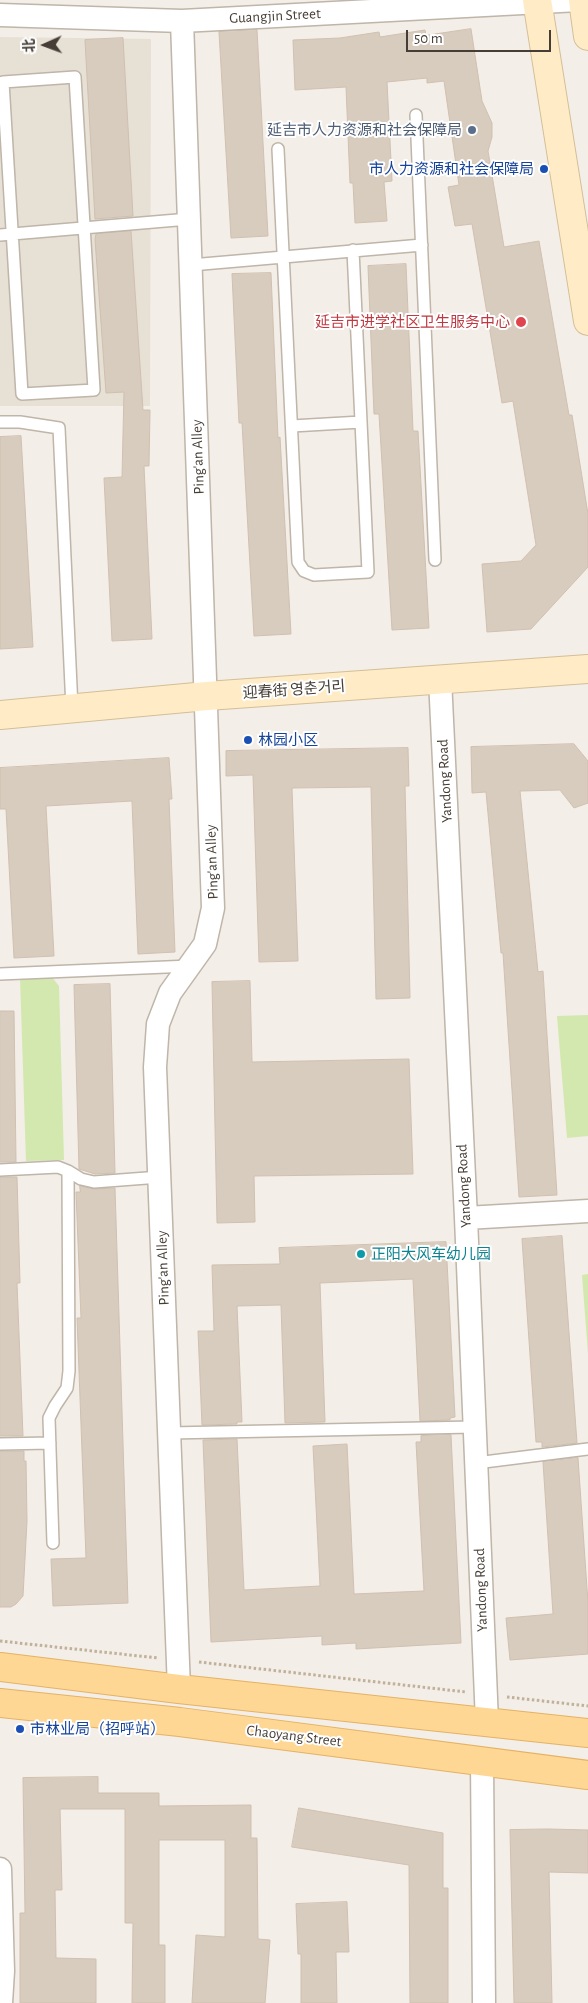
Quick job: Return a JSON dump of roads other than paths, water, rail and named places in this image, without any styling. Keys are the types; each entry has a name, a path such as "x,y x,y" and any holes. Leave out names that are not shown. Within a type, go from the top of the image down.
{"main road":[{"path":"0,1667 179,1689 588,1733"},
{"name":"Chaoyang Street","path":"0,1703 180,1722 588,1775"}],"street":[{"name":"Guangjin Street","path":"0,16 182,21 581,0"},
{"path":"581,0 588,36"},
{"path":"537,1 580,226 588,321"},
{"name":"Ping'an Alley","path":"179,1689 155,1067 158,1024 170,994 205,944 213,908 182,21"},
{"name":"迎春街 영춘거리","path":"0,715 206,696 588,669"},
{"name":"Yandong Road","path":"440,679 466,1218 487,1722"},
{"path":"466,1218 588,1212"},
{"path":"482,1761 484,2003"},
{"path":"0,1869 3,1972 1,2003"}],"lane":[{"path":"75,77 94,390 22,394 12,235 3,82 75,77"},
{"path":"416,115 436,560"},
{"path":"278,149 298,562 304,572 314,575 368,572 354,250"},
{"path":"0,235 189,219"},
{"path":"191,265 422,245"},
{"path":"0,422 20,422 59,428 72,708"},
{"path":"292,426 361,422"},
{"path":"0,974 190,966"},
{"path":"0,1170 58,1167 82,1179 94,1182 160,1177"},
{"path":"53,1543 49,1418 67,1388 69,1371 68,1171"},
{"path":"170,1433 474,1427"},
{"path":"0,1444 50,1443"},
{"path":"476,1463 588,1448"}],"place":[{"name":"延吉市人力资源和社会保障局","path":"472,130"},
{"name":"市人力资源和社会保障局","path":"544,169"},
{"name":"延吉市进学社区卫生服务中心","path":"521,322"},
{"name":"林园小区","path":"248,740"},
{"name":"正阳大风车幼儿园","path":"361,1254"},
{"name":"市林业局（招呼站）","path":"20,1729"}]}
